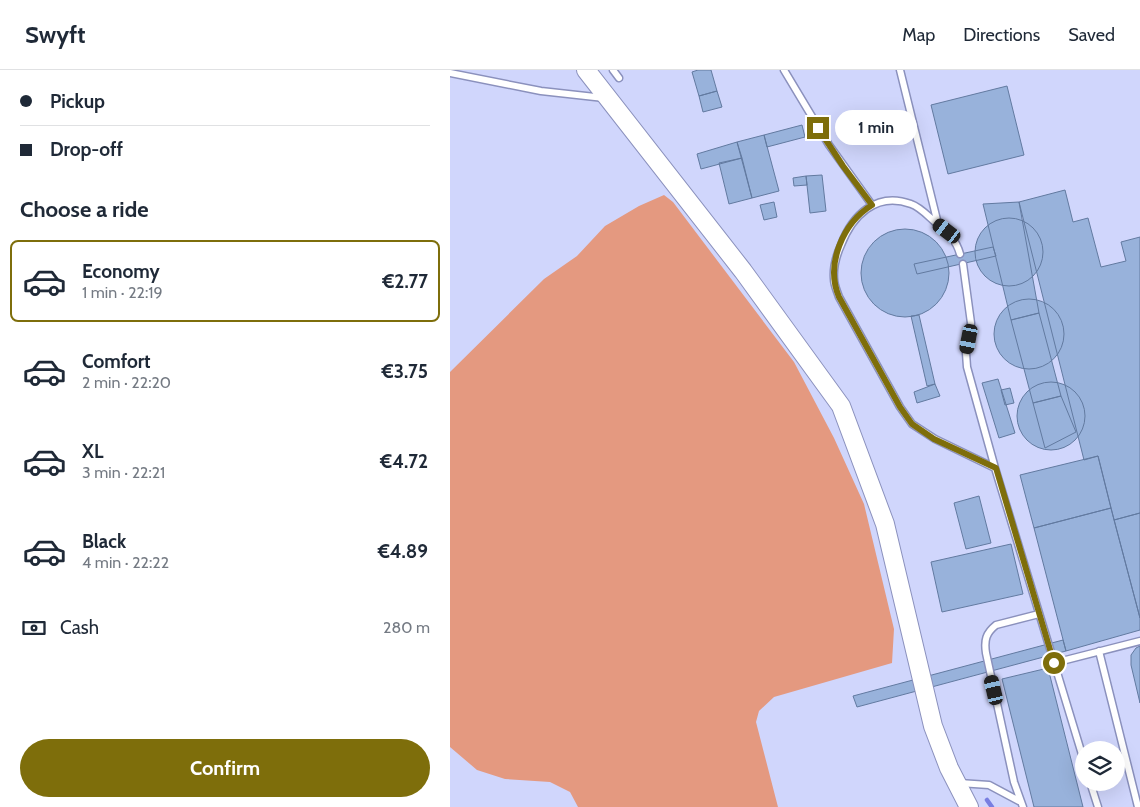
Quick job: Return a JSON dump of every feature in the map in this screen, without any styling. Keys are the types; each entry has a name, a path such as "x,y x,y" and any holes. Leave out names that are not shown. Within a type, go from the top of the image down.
{"street":[{"path":"586,70 743,271 841,406 885,524 927,704 940,746 955,783 969,807"}],"lane":[{"path":"613,70 619,78"},
{"path":"784,70 829,145 872,205"},
{"path":"900,70 938,224"},
{"path":"450,73 525,89 608,98"},
{"path":"960,254 956,241 947,231 912,204 896,201 872,205 860,214 850,226 838,253 834,278 839,297 900,407 912,424 934,439 996,468"},
{"path":"963,264 971,323 966,353 967,367 1078,741"},
{"path":"1021,804 986,652 985,639 986,634 996,625 1039,614"},
{"path":"1054,663 1140,641"},
{"path":"1099,651 1138,807"},
{"path":"955,783 989,785 1021,804"},
{"path":"1093,791 1098,807"}],"shaded area":[{"path":"664,195 673,202 794,362 834,438 864,504 894,629 892,663 774,697 759,711 756,722 778,807 578,807 570,792 550,782 505,779 477,770 450,747 450,372 544,279 577,256 605,226 639,206"}],"building":[{"path":"711,70 717,91 699,96 692,72"},
{"path":"1007,86 1024,155 948,174 931,105"},
{"path":"717,91 722,107 703,112 699,96"},
{"path":"802,125 805,137 767,147 764,135"},
{"path":"764,135 779,191 752,198 737,142"},
{"path":"737,142 742,158 701,169 697,154"},
{"path":"742,158 752,198 729,204 719,163"},
{"path":"822,175 826,211 810,213 806,176"},
{"path":"806,176 807,185 794,186 793,178"},
{"path":"1065,190 1073,222 1088,218 1101,267 1126,261 1121,242 1140,237 1140,513 1114,520 1098,456 1084,460 1019,202"},
{"path":"774,202 777,217 764,220 760,205"},
{"path":"1019,202 1039,313 1011,320 983,204"},
{"path":"1002,218 1016,218 1028,223 1038,233 1043,245 1043,259 1038,271 1028,281 1016,286 1002,286 990,281 980,271 975,259 975,245 980,233 990,223"},
{"path":"905,229 922,232 936,242 946,256 949,273 946,290 936,304 922,314 905,317 888,314 874,304 864,290 861,273 864,256 874,242 888,232"},
{"path":"993,247 996,256 917,274 914,264"},
{"path":"1029,299 1042,302 1054,309 1061,321 1064,334 1061,347 1054,359 1042,366 1029,369 1016,366 1004,359 997,347 994,334 997,321 1004,309 1016,302"},
{"path":"1039,313 1061,396 1033,403 1011,320"},
{"path":"919,315 935,384 927,386 911,316"},
{"path":"998,379 1015,433 999,438 982,383"},
{"path":"1044,382 1058,382 1070,387 1080,397 1085,409 1085,423 1080,435 1070,445 1058,450 1044,450 1032,445 1022,435 1017,423 1017,409 1022,397 1032,387"},
{"path":"935,384 940,396 917,403 914,392"},
{"path":"1010,388 1014,403 1005,405 1001,390"},
{"path":"1061,396 1076,432 1045,448 1033,403"},
{"path":"1098,456 1111,508 1034,528 1020,475"},
{"path":"979,496 991,543 966,549 954,503"},
{"path":"1111,508 1140,618 1140,630 1066,651 1034,528"},
{"path":"1140,513 1140,618 1114,520"},
{"path":"1011,544 1023,594 942,612 931,562"},
{"path":"1063,640 1066,651 857,707 853,696"},
{"path":"1140,646 1140,703 1131,665 1131,655"},
{"path":"1048,668 1075,775 1075,791 1079,791 1083,807 1034,807 1002,679"}],"waterway":[{"path":"987,800 992,807"}],"route":[{"path":"818,128 872,205 860,214 850,226 835,261 834,283 839,297 900,407 912,424 934,439 996,468 1054,663"}]}
